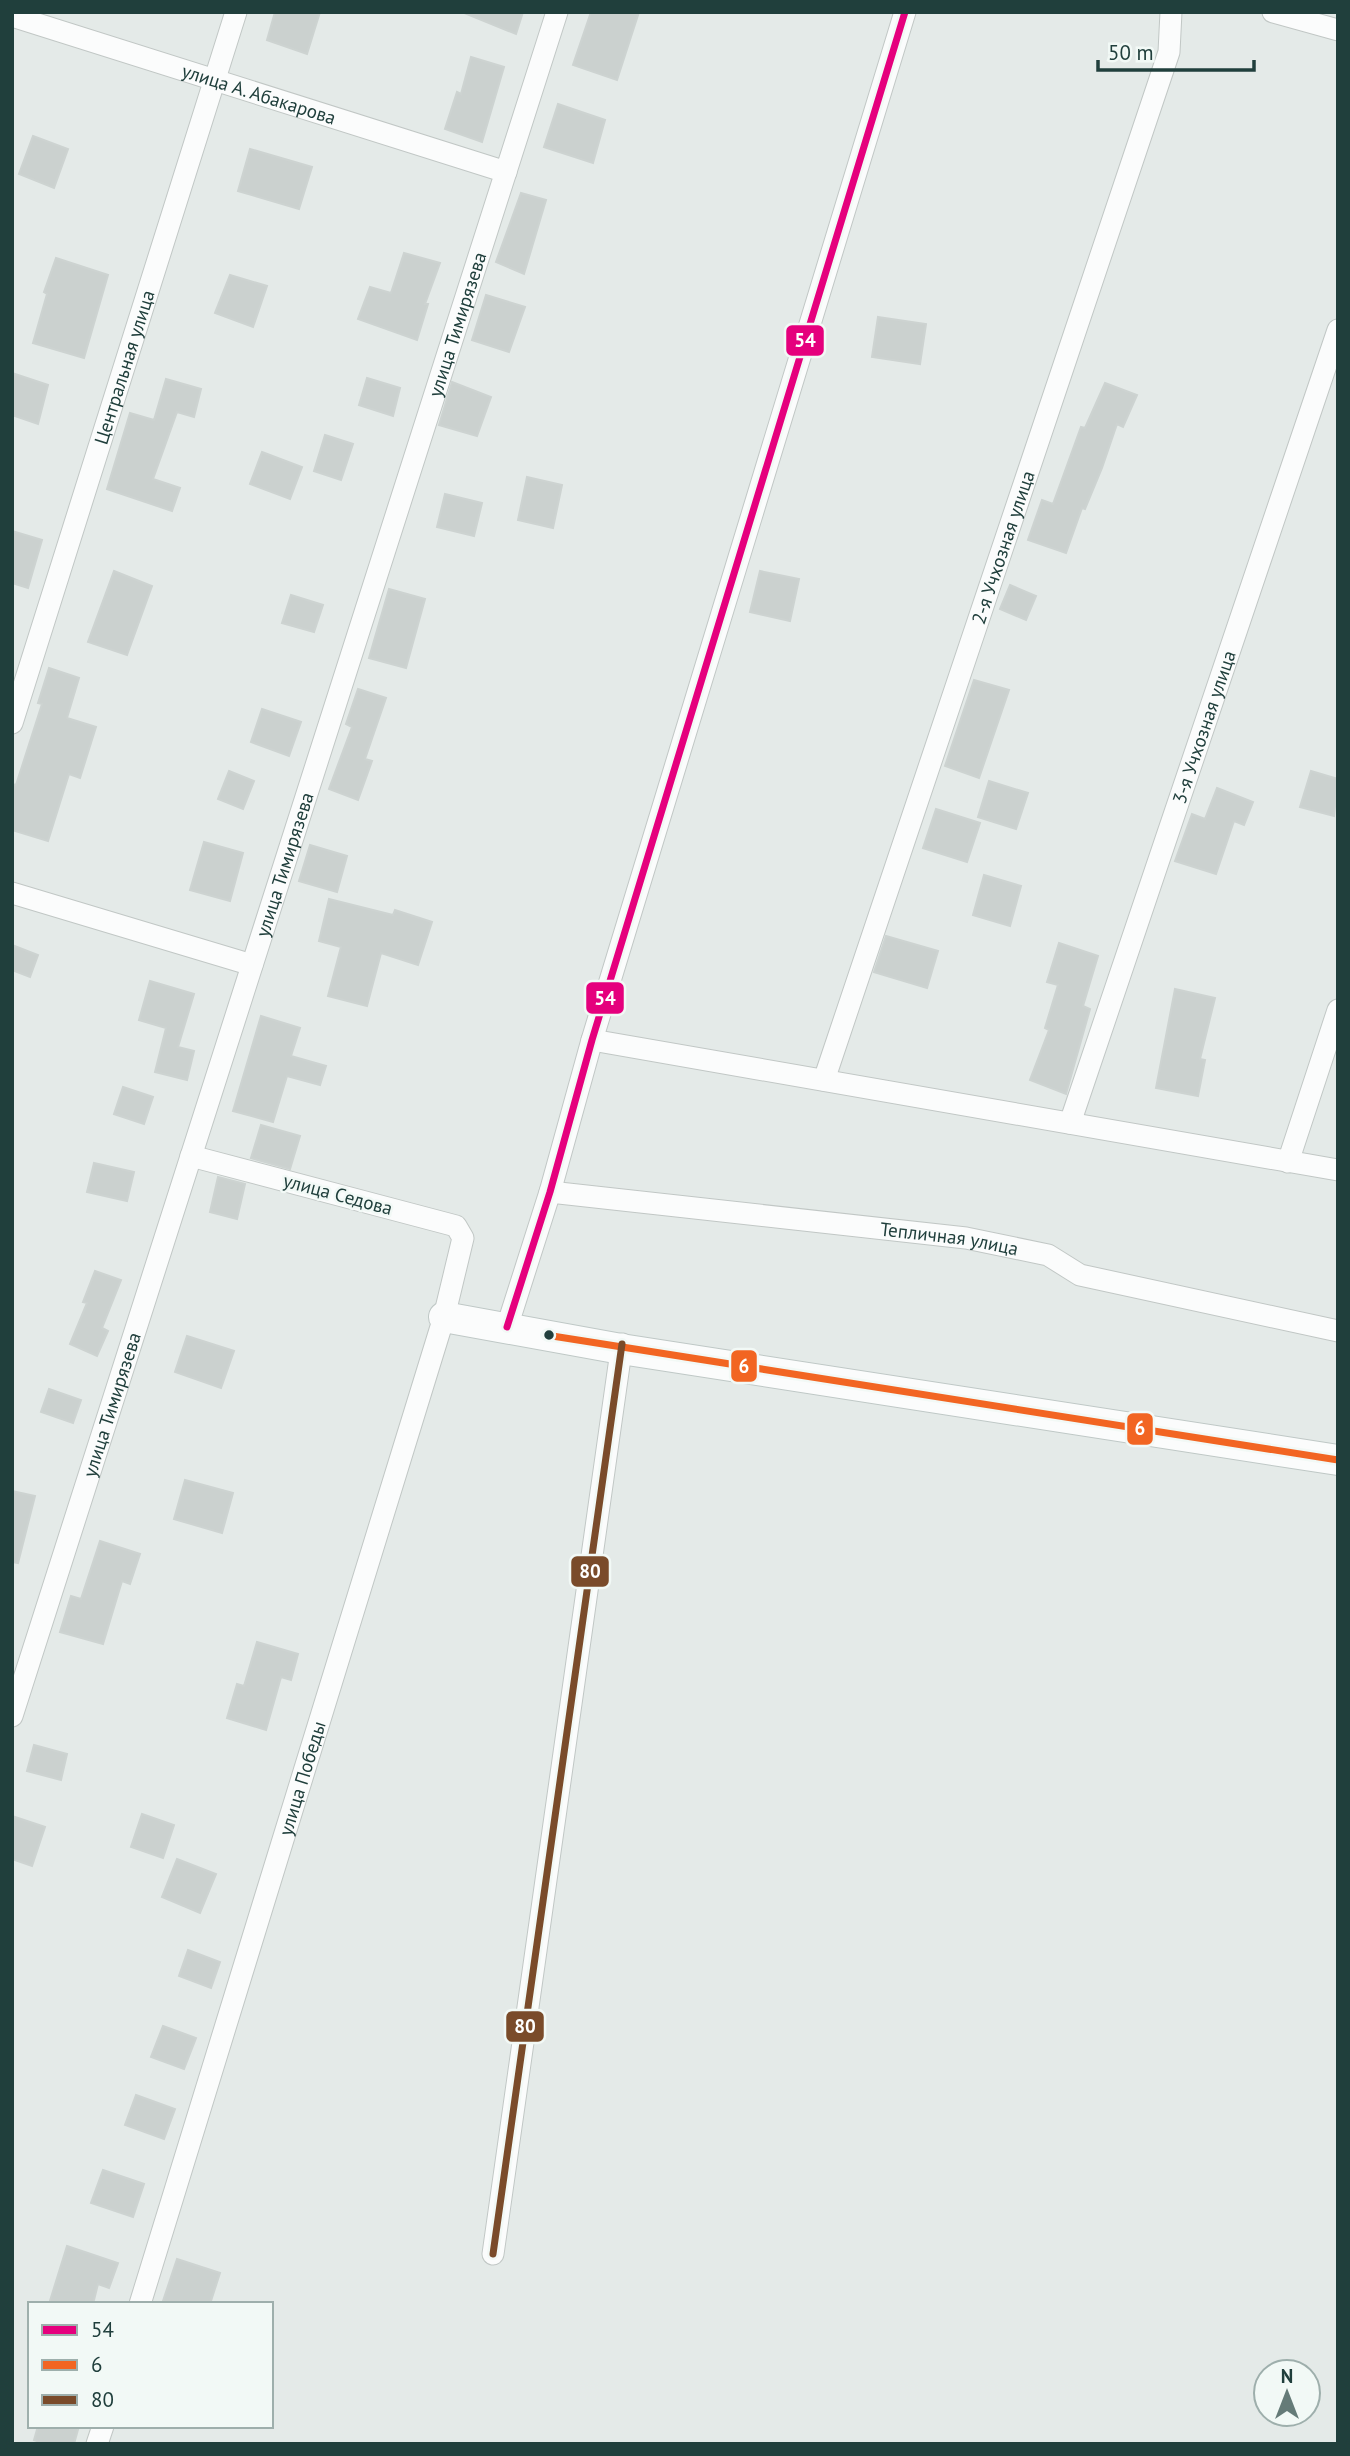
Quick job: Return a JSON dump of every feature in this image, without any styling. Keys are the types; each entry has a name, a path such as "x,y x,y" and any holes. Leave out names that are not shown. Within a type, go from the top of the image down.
{"main road":[{"path":"445,1314 621,1346 1338,1460"},
{"path":"621,1346 1338,1454"}],"street":[{"name":"Центральная улица","path":"12,723 236,12"},
{"name":"улица Тимирязева","path":"12,1716 557,12"},
{"path":"508,1325 905,12"},
{"name":"2-я Учхозная улица","path":"824,1080 1169,51 1171,12"},
{"path":"1273,12 1338,30"},
{"name":"улица А. Абакарова","path":"12,16 506,172"},
{"name":"3-я Учхозная улица","path":"1070,1123 1338,330"},
{"path":"12,893 252,965"},
{"path":"1288,1162 1338,1010"},
{"path":"592,1040 1338,1170"},
{"name":"улица Седова","path":"191,1156 456,1226 463,1238 460,1254"},
{"name":"Тепличная улица","path":"550,1192 966,1238 1048,1255 1080,1275 1338,1331"},
{"name":"улица Победы","path":"141,2302 445,1314 460,1254"},
{"path":"493,2254 621,1346"}],"building":[{"path":"275,12 320,12 307,54 267,40"},
{"path":"462,12 523,12 516,34"},
{"path":"591,12 639,12 617,80 573,65"},
{"path":"471,57 504,67 482,142 445,129 457,92 461,94"},
{"path":"558,104 605,120 593,163 544,147"},
{"path":"33,136 68,149 54,188 19,174"},
{"path":"250,149 312,167 299,209 238,191"},
{"path":"521,193 546,200 524,274 496,262"},
{"path":"404,253 440,263 425,304 428,304 417,340 358,319 370,287 391,293"},
{"path":"56,258 108,275 84,358 33,343 47,294 44,292"},
{"path":"230,275 267,286 253,327 215,313"},
{"path":"486,295 525,307 509,352 472,340"},
{"path":"878,317 926,324 920,364 872,357"},
{"path":"12,373 48,385 38,424 12,415"},
{"path":"367,378 400,388 393,416 359,405"},
{"path":"166,379 201,389 194,417 177,412 153,479 180,488 172,511 107,489 130,413 154,420"},
{"path":"452,382 491,397 477,436 439,425"},
{"path":"1105,383 1137,395 1123,427 1117,424 1102,468 1085,509 1082,508 1066,553 1028,540 1042,500 1053,504 1081,427 1085,428"},
{"path":"325,435 353,444 341,480 314,471"},
{"path":"262,452 302,467 290,499 250,484"},
{"path":"527,477 562,485 553,528 518,520"},
{"path":"445,494 482,503 474,536 437,527"},
{"path":"12,531 42,540 28,588 12,583"},
{"path":"114,571 152,586 127,655 88,642"},
{"path":"760,571 799,579 790,621 750,612"},
{"path":"1010,585 1036,596 1026,620 1000,609"},
{"path":"389,589 425,599 406,668 369,658"},
{"path":"291,595 323,605 314,632 282,623"},
{"path":"49,668 79,678 67,718 96,727 80,778 69,774 48,841 12,830 12,784 16,785 42,704 38,703"},
{"path":"974,680 1009,690 979,778 945,766"},
{"path":"358,689 386,698 365,759 372,761 358,800 329,789 352,727 346,724"},
{"path":"262,709 301,722 289,756 251,742"},
{"path":"229,771 254,781 243,809 218,799"},
{"path":"1311,771 1338,779 1334,816 1300,807"},
{"path":"989,781 1028,793 1016,829 978,817"},
{"path":"1217,788 1253,802 1244,825 1234,821 1216,874 1175,861 1192,814 1205,819"},
{"path":"936,809 980,823 967,862 923,848"},
{"path":"204,842 243,853 230,901 190,890"},
{"path":"310,845 347,856 337,892 299,881"},
{"path":"984,875 1021,886 1010,926 973,915"},
{"path":"329,899 393,915 395,910 432,922 418,965 381,953 367,1006 328,996 341,947 319,941"},
{"path":"886,936 938,951 927,988 874,972"},
{"path":"1059,943 1098,956 1083,1006 1090,1009 1066,1094 1030,1080 1049,1030 1045,1028 1058,985 1047,982"},
{"path":"12,945 38,955 30,977 12,970"},
{"path":"150,981 194,994 178,1047 194,1051 187,1080 155,1072 166,1028 139,1020"},
{"path":"1175,989 1215,998 1200,1059 1205,1060 1198,1096 1156,1088"},
{"path":"261,1016 300,1028 291,1056 326,1066 320,1085 287,1076 273,1122 233,1111"},
{"path":"123,1087 153,1097 144,1124 114,1114"},
{"path":"261,1125 300,1136 290,1169 251,1158"},
{"path":"94,1163 134,1172 127,1201 87,1192"},
{"path":"218,1177 245,1184 237,1219 210,1212"},
{"path":"95,1271 121,1280 102,1328 108,1331 97,1356 70,1344 87,1303 83,1302"},
{"path":"187,1336 234,1351 221,1388 175,1372"},
{"path":"49,1389 81,1400 73,1423 41,1412"},
{"path":"185,1480 233,1493 222,1533 174,1519"},
{"path":"12,1491 35,1496 18,1563 12,1562"},
{"path":"100,1541 140,1554 130,1584 122,1581 103,1644 60,1632 71,1596 81,1599"},
{"path":"257,1642 298,1654 291,1680 281,1677 266,1730 227,1718 237,1684 244,1686"},
{"path":"34,1745 67,1754 61,1780 27,1771"},
{"path":"142,1814 174,1825 163,1858 131,1847"},
{"path":"12,1816 45,1827 32,1866 12,1859"},
{"path":"177,1859 216,1874 200,1913 162,1897"},
{"path":"188,1950 220,1962 211,1988 179,1976"},
{"path":"163,2026 196,2038 184,2069 151,2057"},
{"path":"136,2095 175,2109 164,2139 125,2125"},
{"path":"103,2170 144,2184 133,2217 91,2203"},
{"path":"67,2246 118,2263 109,2288 98,2284 94,2302 50,2302"},
{"path":"177,2259 220,2273 211,2302 163,2302"},
{"path":"37,2428 78,2428 74,2444 46,2444 34,2440"}],"transit line":[{"name":"54","path":"507,1327 905,12"},
{"name":"6","path":"546,1335 1338,1460"},
{"name":"80","path":"493,2254 622,1344"}]}
